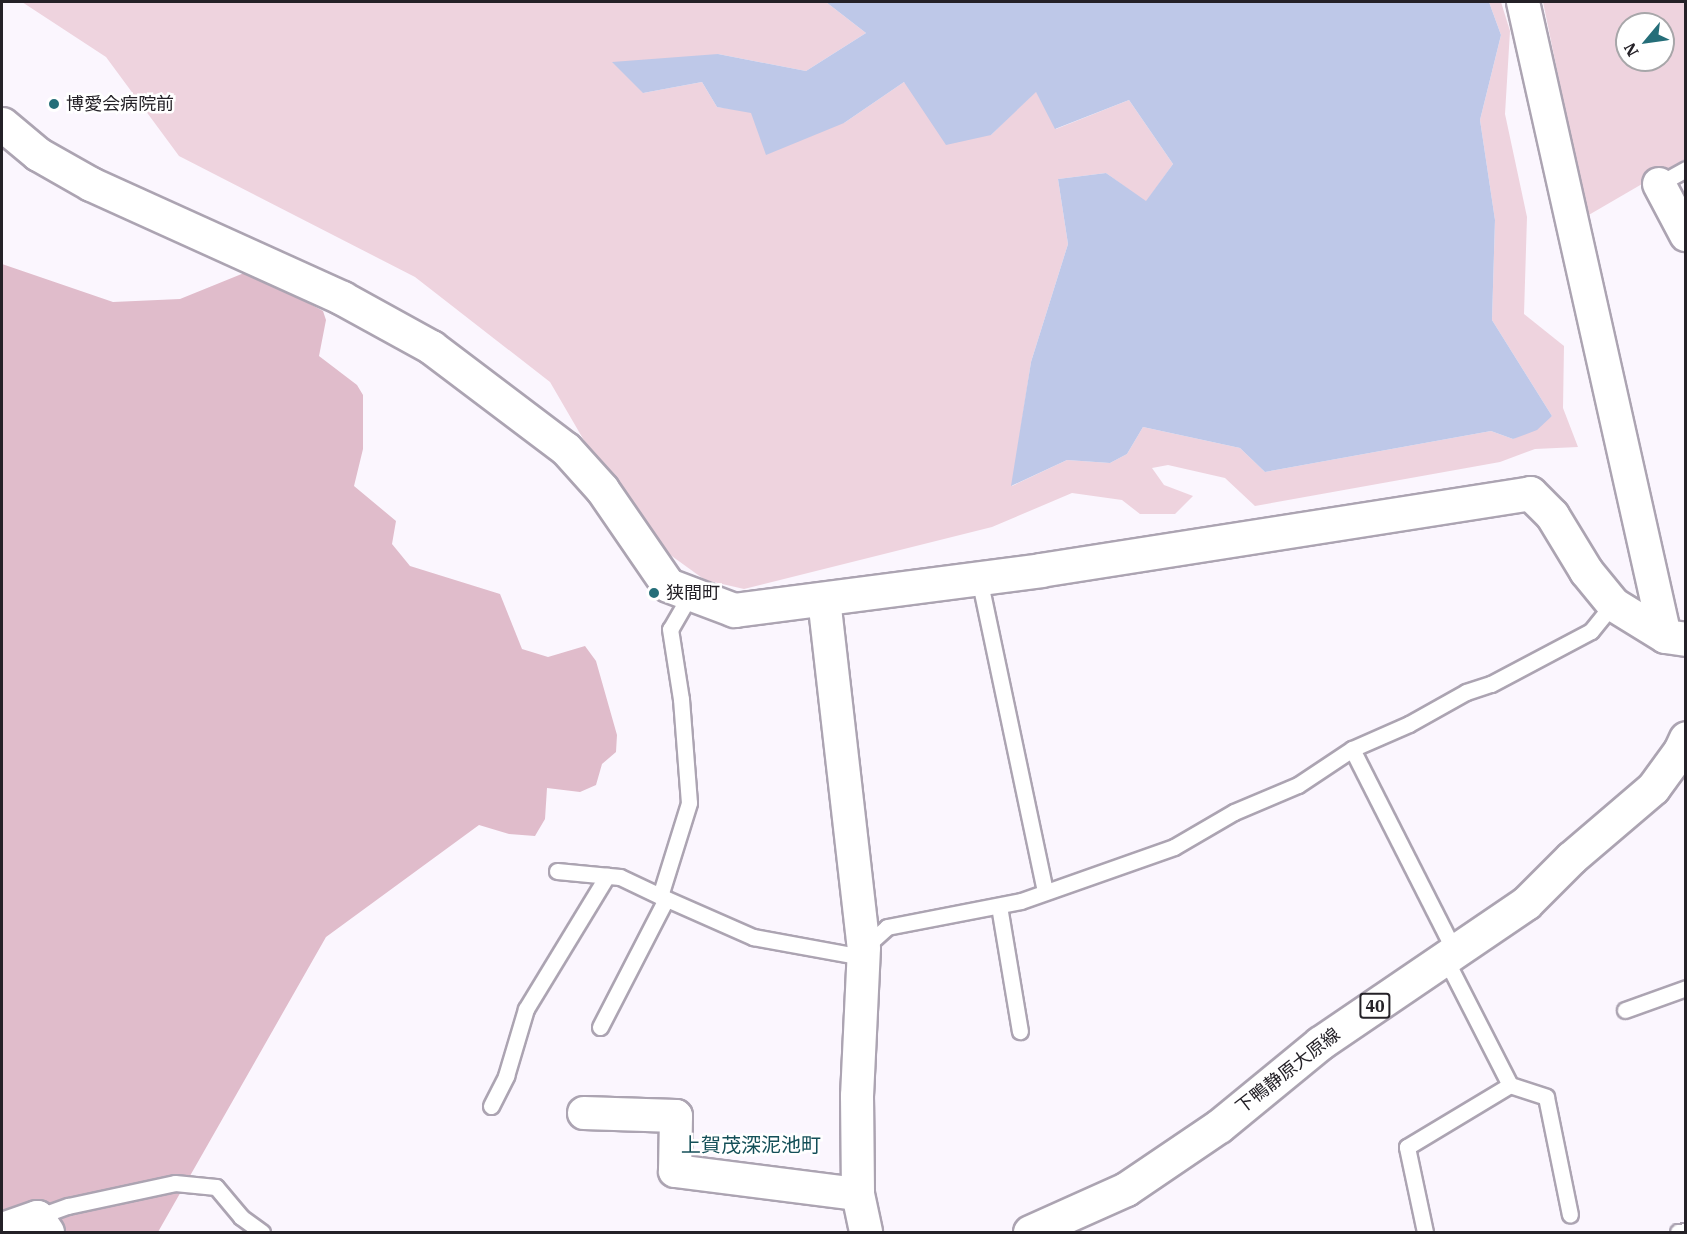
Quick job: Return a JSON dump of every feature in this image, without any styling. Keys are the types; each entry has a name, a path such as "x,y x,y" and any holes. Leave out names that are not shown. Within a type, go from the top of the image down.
{"street":[{"path":"1523,2 1675,638"},
{"path":"2,124 38,154 90,184 342,298 431,347 566,449 602,489 668,585 734,610 979,578 1530,493 1552,515 1586,571 1613,604 1675,638"},
{"path":"1672,177 1686,235"},
{"path":"824,599 864,953 857,1096 858,1194 866,1233"},
{"name":"下鴨静原大原線","path":"1030,1233 1126,1189 1219,1126 1320,1043 1526,903 1571,858 1653,789 1686,738"},
{"path":"584,1113 676,1116 675,1171 858,1194"},
{"path":"2,1229 42,1225"}],"lane":[{"path":"979,578 1045,891"},
{"path":"600,1028 663,898 689,803 681,699 670,629 690,595"},
{"path":"557,871 620,878 753,937 864,953 887,927 999,906 1174,847 1234,812 1298,785 1352,749 1409,724 1466,692 1491,684 1591,631 1613,604"},
{"path":"1352,749 1510,1085 1546,1097 1570,1215"},
{"path":"490,1106 506,1076 525,1009 607,876"},
{"path":"999,906 1020,1031"},
{"path":"1625,1011 1686,988"},
{"path":"1425,1233 1407,1147 1510,1085"},
{"path":"42,1225 68,1206 175,1183 216,1187 241,1217 262,1233"},
{"path":"1678,1233 1686,1231"}],"shaded area":[{"path":"22,2 826,2 866,33 806,71 718,54 643,93 702,82 717,107 844,123 904,82 991,135 1036,91 1056,129 1129,100 1173,164 1146,202 1106,173 1058,179 1068,244 1031,362 1012,486 1067,460 1110,463 1127,454 1143,427 1240,448 1265,472 1491,431 1513,439 1552,416 1492,320 1495,220 1480,120 1501,35 1489,2 1501,2 1510,31 1505,114 1527,217 1524,314 1564,346 1563,408 1578,447 1535,449 1500,462 1255,506 1225,478 1168,465 1152,468 1164,485 1193,496 1175,514 1140,514 1122,500 1072,493 992,527 744,589 705,580 662,549 589,449 550,382 415,277 179,156 106,57"},
{"path":"1543,2 1685,2 1685,159 1587,216"},
{"path":"2,264 113,302 180,299 249,271 323,311 326,320 319,356 357,385 363,395 363,449 354,486 396,521 392,544 410,566 500,594 522,649 548,657 585,646 596,661 617,735 616,752 602,764 596,785 580,792 547,788 545,819 535,836 509,834 479,825 326,937 158,1232 2,1232"}],"water":[{"path":"826,2 1489,2 1501,35 1480,120 1495,220 1492,320 1552,416 1537,430 1513,439 1491,431 1265,472 1240,448 1143,427 1127,454 1110,463 1067,460 1011,486 1031,362 1068,244 1058,179 1106,173 1146,201 1173,164 1129,100 1055,129 1036,92 991,135 946,145 904,82 844,123 766,155 751,113 717,107 702,82 643,93 612,62 718,54 806,71 866,33"}],"place":[{"name":"博愛会病院前","path":"54,104"},
{"name":"狭間町","path":"654,593"}],"district":[{"name":"上賀茂深泥池町","path":"751,1144"}]}
